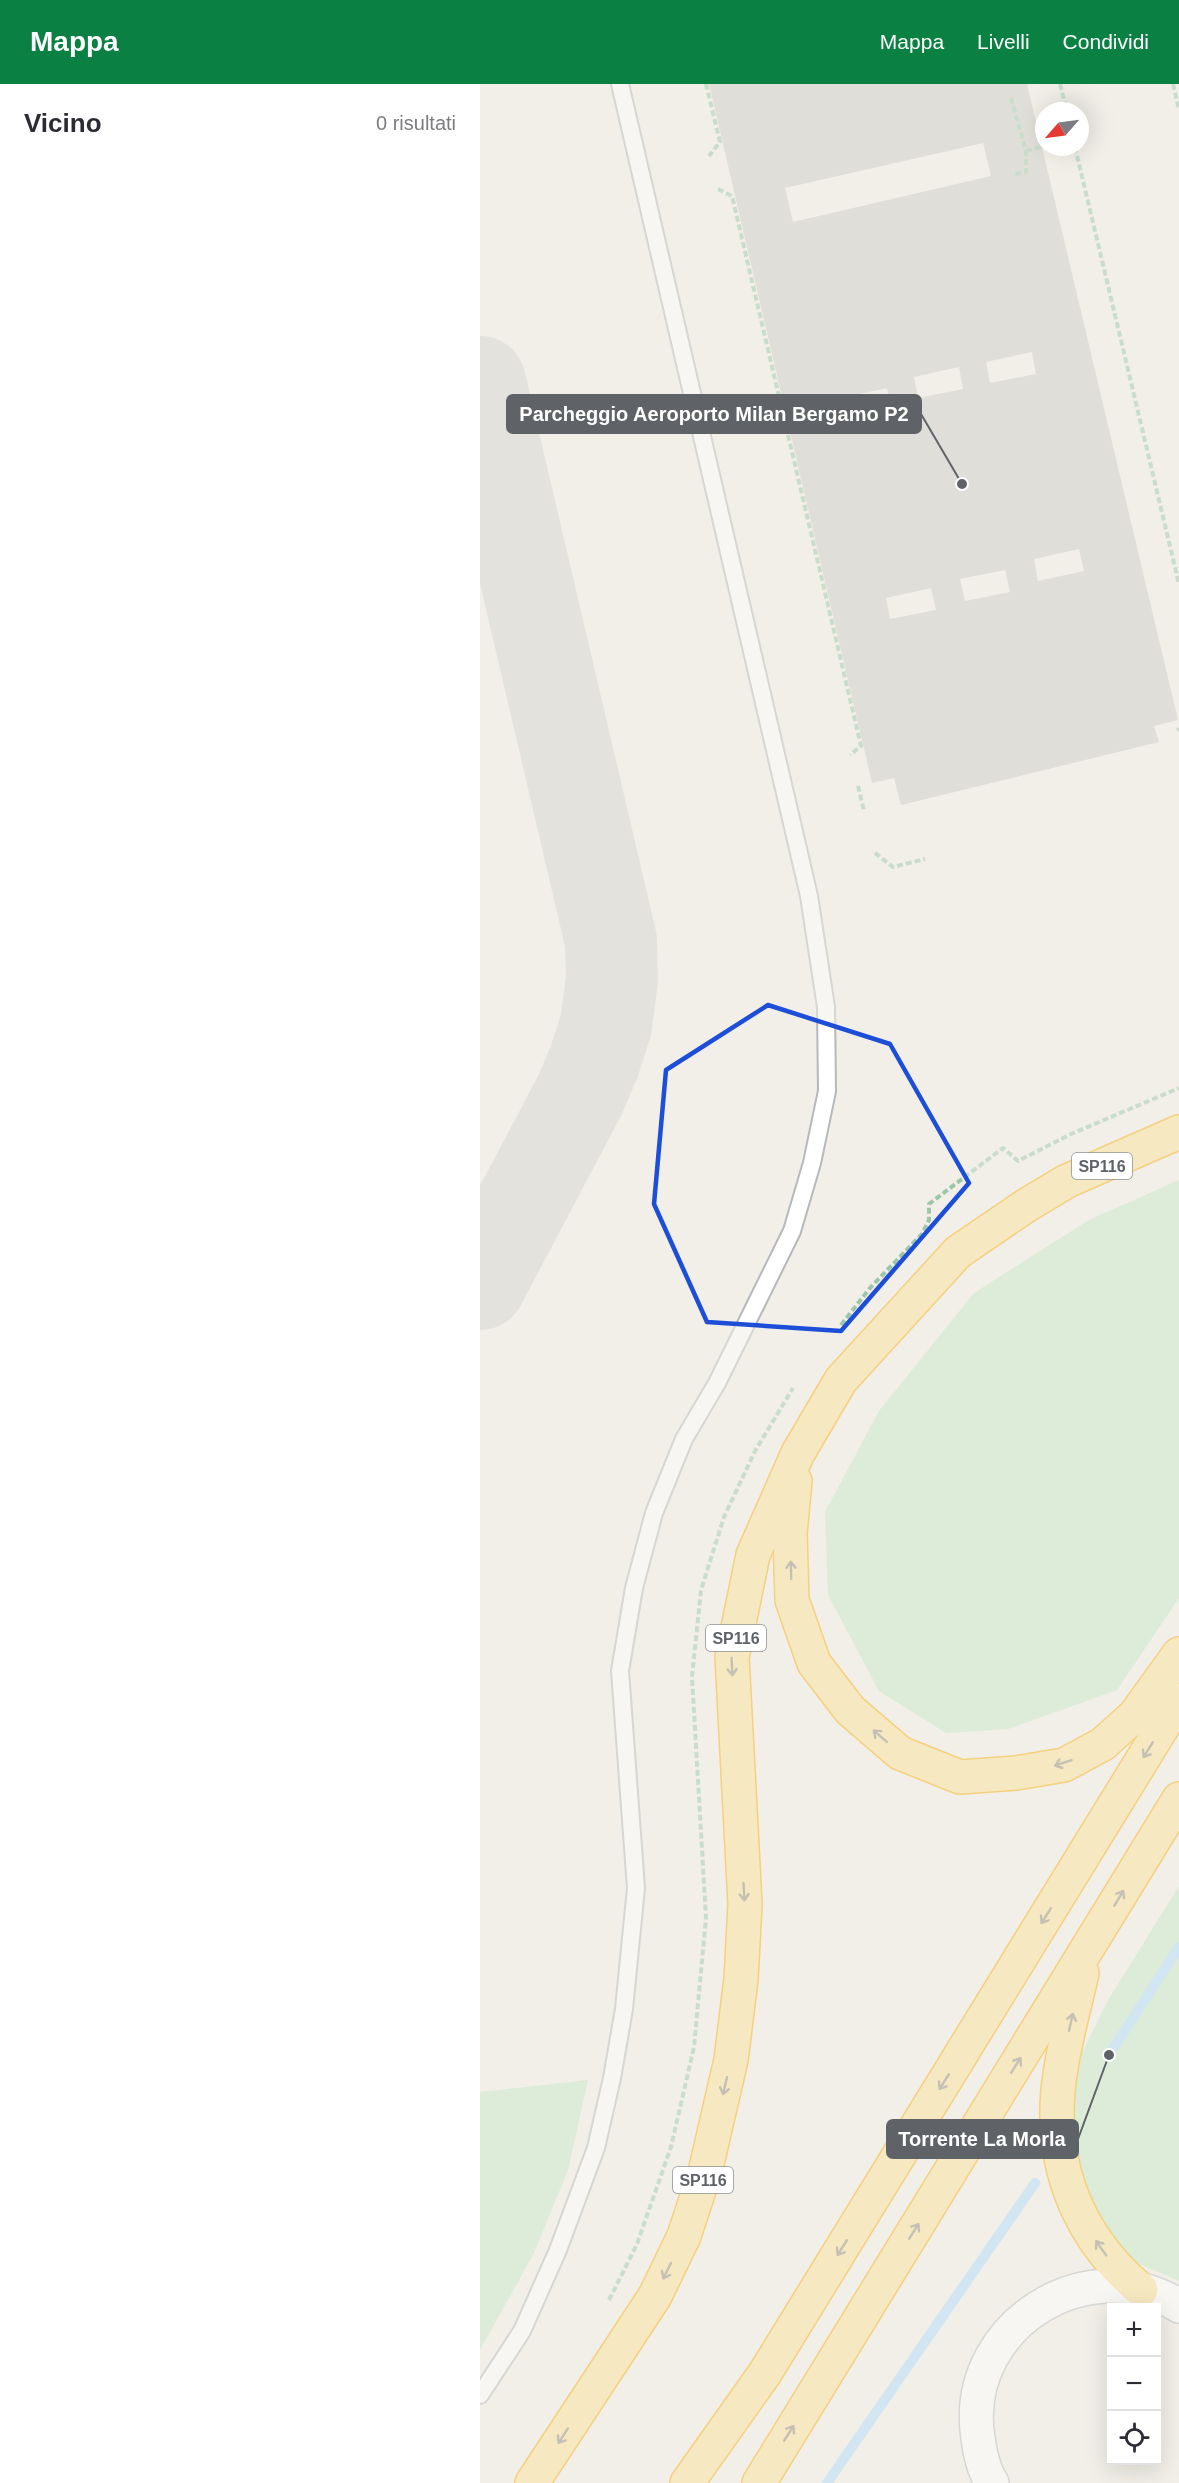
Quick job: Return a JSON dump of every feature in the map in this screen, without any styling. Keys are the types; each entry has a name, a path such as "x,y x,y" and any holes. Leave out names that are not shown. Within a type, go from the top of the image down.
{"highway":[{"name":"SP116","path":"532,2483 655,2296 684,2236 705,2172 731,2060 742,1968 745,1904 732,1657 753,1555 798,1453 841,1380 958,1252 1067,1181 1179,1132"},
{"path":"798,1453 790,1533 792,1600 814,1663 850,1710 900,1753 960,1777 1016,1773 1064,1765 1103,1744 1135,1715 1179,1654"},
{"path":"687,2483 765,2373 1179,1700"},
{"path":"759,2483 1179,1799"},
{"path":"1088,1948 1061,2069 1058,2122 1062,2170 1079,2214 1092,2236 1120,2272 1141,2290"}],"main road":[{"path":"992,2483 979,2449 975,2417 980,2385 991,2356 1009,2330 1033,2309 1061,2294 1093,2286 1141,2290 1179,2306"}],"lane":[{"path":"480,2395 522,2331 558,2250 596,2148 612,2078 624,2009 636,1888 620,1671 634,1588 654,1513 684,1439 717,1383 792,1232 812,1163 827,1091 826,1007 809,896 620,84"}],"path":[{"path":"706,84 720,142 709,156"},
{"path":"1060,84 1064,102"},
{"path":"1173,84 1179,110"},
{"path":"1011,98 1026,151 1026,172 1012,174"},
{"path":"1026,151 1035,148"},
{"path":"1077,156 1179,584"},
{"path":"718,189 732,196 861,746 850,755"},
{"path":"858,786 864,811"},
{"path":"875,853 893,867 925,860"},
{"path":"834,1335 870,1288 922,1234 929,1220 929,1204 1003,1148 1018,1161 1071,1134 1179,1088"},
{"path":"605,2306 638,2244 671,2147 694,2047 706,1918 692,1677 701,1590 728,1508 755,1451 798,1381"}],"highlighted area":[{"path":"768,1005 890,1044 969,1183 841,1331 707,1322 654,1204 666,1070"}],"green space":[{"path":"1179,1180 1179,1598 1117,1690 1008,1729 946,1733 879,1691 828,1595 825,1512 879,1411 974,1293 1089,1220"},
{"path":"1179,1886 1179,2281 1130,2260 1103,2226 1078,2174 1069,2091 1082,2053 1107,2002"},
{"path":"588,2080 568,2170 534,2253 480,2350 480,2092"}],"building":[{"path":"709,84 1027,84 1035,118 1035,156 1044,156 1178,720 1154,726 1159,742 901,805 894,778 872,783","holes":["983,143 991,176 793,222 785,188","1032,352 1036,374 990,383 986,362","959,367 963,389 918,398 914,377","887,388 892,410 846,419 841,398","1079,549 1084,571 1038,581 1034,559","1005,570 1010,592 965,601 960,579","931,588 936,610 890,619 886,598"]}],"waterway":[{"path":"1109,2055 1179,1947"},
{"path":"827,2483 1035,2183"}],"taxiway":[{"path":"480,382 611,941 612,979 606,1025 580,1095 480,1284"}],"place":[{"name":"Parcheggio Aeroporto Milan Bergamo P2","path":"962,484"},
{"name":"Torrente La Morla","path":"1109,2055"}]}
